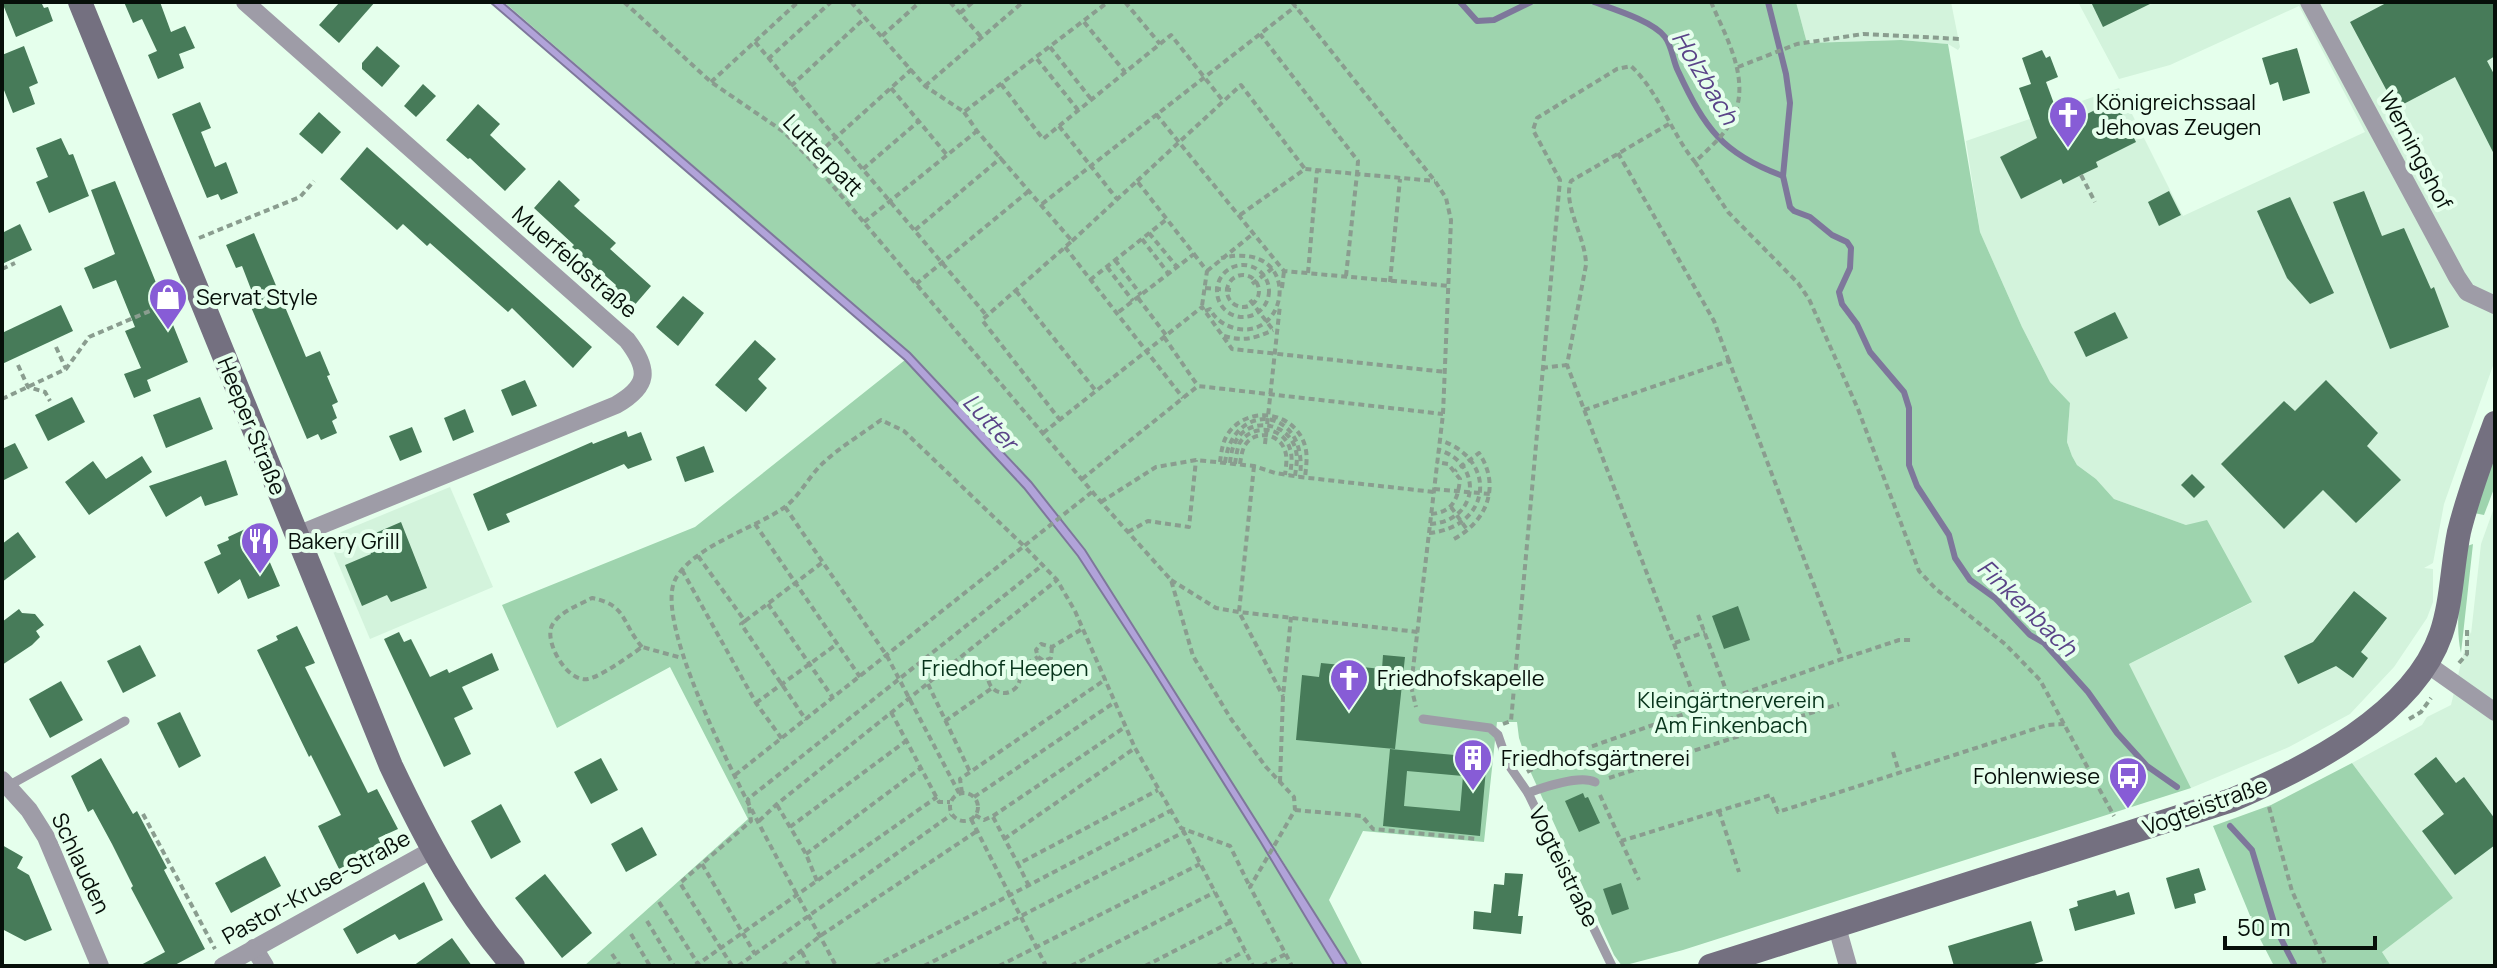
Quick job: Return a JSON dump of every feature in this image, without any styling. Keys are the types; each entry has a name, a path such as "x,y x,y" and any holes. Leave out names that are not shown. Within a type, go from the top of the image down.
{"main road":[{"name":"Heeper Straße","path":"80,2 385,753 432,850 464,902 513,966"},
{"name":"Vogteistraße","path":"1710,966 2232,800 2321,755 2375,719 2427,664 2442,633 2459,532 2495,423"}],"street":[{"name":"Muerfeldstraße","path":"245,2 627,340 637,353 642,367 638,390 616,405 297,535"},
{"name":"Werningshof","path":"2309,2 2457,277 2467,292 2495,305"},
{"path":"2427,664 2495,712"},
{"name":"Schlauden","path":"5,783 29,810 46,837 100,966"},
{"name":"Pastor-Kruse-Straße","path":"223,966 432,850"},
{"path":"1837,927 1848,966"},
{"path":"254,948 265,966"}],"lane":[{"path":"1423,719 1490,728"},
{"name":"Schlauden","path":"5,783 125,721"},
{"name":"Vogteistraße","path":"1490,728 1498,735 1508,764 1528,793 1612,966"},
{"path":"1528,793 1547,786 1587,779 1595,782"}],"path":[{"name":"Lutterpatt","path":"624,2 711,82 784,132 811,160 1171,580"},
{"path":"711,82 798,2"},
{"path":"768,59 831,2"},
{"path":"851,2 925,86 964,112 1072,241"},
{"path":"882,36 920,2"},
{"path":"950,2 982,38"},
{"path":"960,13 973,2"},
{"path":"925,86 1023,2"},
{"path":"964,112 1108,2"},
{"path":"1125,2 1160,44"},
{"path":"1695,162 1726,130 1737,107 1738,67 1711,2"},
{"path":"1042,204 1294,4 1435,181 1446,198 1451,220 1450,286 1443,414 1412,697 1423,719"},
{"path":"791,86 865,18"},
{"path":"1084,22 1125,72"},
{"path":"1260,34 1358,161 1346,276"},
{"path":"1738,67 1797,44 1863,34 1961,39"},
{"path":"1001,84 1043,139 1171,35 1223,101"},
{"path":"755,42 987,316"},
{"path":"1050,47 1091,100"},
{"path":"1036,58 1078,110"},
{"path":"1490,728 1511,721 1560,180 1533,130 1537,118 1617,69 1631,66 1641,76 1728,212 1798,283 1809,299 1858,409 1919,571 1936,589 1982,623 2040,680 2123,836"},
{"path":"811,160 912,69"},
{"path":"1060,420 982,320 1241,85 1305,169"},
{"path":"891,88 947,155"},
{"path":"1043,433 1165,336 1204,309 1210,309 1225,325 1239,329 1253,328 1267,321 1281,297 1276,266 1254,233 1156,114"},
{"path":"863,170 919,121"},
{"path":"1669,124 1571,181 1568,196 1586,250 1586,265 1567,365 1699,709"},
{"path":"1059,126 1117,199"},
{"path":"864,222 977,131"},
{"path":"1618,153 1714,321 1842,659"},
{"path":"914,231 1002,157"},
{"path":"1240,215 1305,169 1435,181"},
{"path":"1308,273 1317,170"},
{"path":"2081,175 2095,202"},
{"path":"1390,282 1400,179"},
{"path":"179,246 300,197 314,181"},
{"path":"1137,181 1207,271"},
{"path":"916,284 1030,190"},
{"path":"1090,280 1167,219"},
{"path":"1149,233 1177,267"},
{"path":"1254,233 1207,271 1204,309 1232,349 1446,372"},
{"path":"1142,239 1168,273"},
{"path":"1065,247 1183,398"},
{"path":"1154,255 1162,249"},
{"path":"1116,314 1194,254"},
{"path":"1221,258 1248,254 1284,271 1450,286"},
{"path":"1115,260 1137,298 1198,386"},
{"path":"2,269 15,263"},
{"path":"1236,266 1256,268 1264,275 1270,294 1260,312 1251,317 1231,314 1223,308 1217,288 1227,270 1236,266"},
{"path":"1254,283 1276,266"},
{"path":"1107,267 1137,298"},
{"path":"1265,444 1284,271"},
{"path":"1119,282 1127,276"},
{"path":"1239,276 1245,276 1254,283 1259,293 1252,302 1241,307 1231,301 1229,284 1239,276"},
{"path":"1205,288 1230,290"},
{"path":"2,399 66,369 89,337 197,291"},
{"path":"1016,291 1096,391"},
{"path":"1252,302 1275,332"},
{"path":"1222,335 1237,340 1275,332"},
{"path":"56,347 66,369"},
{"path":"1584,410 1729,361"},
{"path":"18,365 28,387 45,392 50,401"},
{"path":"1542,368 1567,365"},
{"path":"1082,479 1198,386 1443,414"},
{"path":"1230,463 1226,437 1235,425 1247,418 1284,431 1296,450 1295,476"},
{"path":"836,966 714,734 682,658 671,600 675,579 698,556 785,507 823,463 881,420 904,431 1057,580 1083,629 1135,748 1253,966"},
{"path":"1230,463 1235,442 1242,433 1252,427 1290,423 1306,447 1295,476"},
{"path":"1230,463 1267,425"},
{"path":"1267,425 1283,445 1295,476"},
{"path":"1429,533 1449,530 1471,515 1480,493 1477,472 1470,458 1453,445 1440,440"},
{"path":"1430,524 1457,515 1471,492 1466,470 1456,458 1439,450"},
{"path":"1454,539 1479,520 1490,494 1479,453 1455,471"},
{"path":"1128,532 1148,521 1189,527 1196,460"},
{"path":"1101,502 1156,467 1196,460 1254,466 1295,476 1490,494"},
{"path":"1431,514 1451,507 1459,492 1460,479 1455,471 1448,464 1437,462"},
{"path":"1254,466 1239,612 1283,696"},
{"path":"735,775 1092,491"},
{"path":"785,507 887,656 960,793 974,797 1115,702"},
{"path":"1451,507 1468,531"},
{"path":"754,524 860,677"},
{"path":"698,556 745,621"},
{"path":"806,720 741,624 823,562"},
{"path":"748,799 1044,564"},
{"path":"682,570 756,703 782,739"},
{"path":"759,821 1057,580"},
{"path":"1171,580 1216,608 1418,632"},
{"path":"1171,580 1193,656 1231,719 1294,797 1295,810 1250,887"},
{"path":"642,647 592,679 581,680 569,673 559,658 552,643 551,629 563,615 592,598 606,601 620,609 630,632 642,647 682,658"},
{"path":"768,604 833,698"},
{"path":"1698,615 1729,698"},
{"path":"1280,782 1283,696 1291,617"},
{"path":"1052,647 1051,658 1044,661 1038,657 1036,650 1041,644 1052,647 1083,629"},
{"path":"1675,643 1705,632"},
{"path":"1519,779 1537,766 1729,698 1899,640 1913,640"},
{"path":"756,703 837,644"},
{"path":"1018,669 1038,657"},
{"path":"1008,662 1018,669 1020,680 1014,690 1002,693 992,688 988,681 996,663 1008,662"},
{"path":"891,712 939,802 950,802 960,793 960,779 1106,679"},
{"path":"927,683 970,772"},
{"path":"945,721 992,688"},
{"path":"1639,880 1595,782 1839,704"},
{"path":"1621,841 1771,795 1778,812 2047,725 2065,724"},
{"path":"951,815 958,820 973,817 984,820 993,816 1125,727"},
{"path":"790,827 906,741"},
{"path":"1004,839 1135,748"},
{"path":"1893,752 1899,772"},
{"path":"806,854 921,768"},
{"path":"2264,786 2292,891 2326,966"},
{"path":"1018,864 1158,790"},
{"path":"659,902 697,965 937,797"},
{"path":"974,797 978,806 973,817 977,831 1046,966"},
{"path":"748,799 751,821 680,883 735,966 951,815"},
{"path":"950,802 951,815"},
{"path":"777,804 806,854 817,881"},
{"path":"1295,810 1362,816 1373,829 1478,839"},
{"path":"875,966 1171,811"},
{"path":"1719,811 1739,872"},
{"path":"143,814 223,966"},
{"path":"993,816 1029,886"},
{"path":"924,966 1182,830 1230,846 1292,966"},
{"path":"782,966 820,936 977,831"},
{"path":"702,864 755,954"},
{"path":"999,966 1200,864"},
{"path":"1071,966 1215,892"},
{"path":"647,921 674,966"},
{"path":"1145,966 1231,922"},
{"path":"631,934 650,966"},
{"path":"1217,966 1245,951"},
{"path":"802,952 809,966"},
{"path":"612,954 620,966"},
{"path":"1262,966 1286,954"}],"shaded area":[{"path":"490,2 502,2 910,353 1031,482 1085,550 1348,966 1335,966 1150,666 1078,556 1024,488 905,360"},
{"path":"1796,2 1951,2 1960,47 1958,50 1948,44 1901,40 1807,43"},
{"path":"2078,2 2495,2 2495,360 2444,504 2433,563 2424,568 2433,569 2433,602 2427,618 2394,667 2350,714 2289,747 2191,788 2129,664 2251,603 2186,525 2114,499 2096,479 2077,465 2067,442 2070,403 2050,382 1980,232 1966,141 2119,88 2183,216 2365,132 2299,6 2170,65 2119,79"},
{"path":"450,487 493,587 370,639 332,549 341,532"},
{"path":"2495,505 2495,966 2391,966 2382,952 2453,898 2352,763 2422,725 2427,717 2451,705 2469,630 2471,634 2481,544"}],"green space":[{"path":"504,2 1796,2 1807,43 1901,40 1948,44 1980,232 2050,382 2070,403 2067,442 2072,456 2077,465 2096,479 2114,499 2186,525 2207,520 2252,602 2129,664 2191,788 1683,950 1622,966 1614,955 1531,773 1517,722 1497,722 1484,842 1363,831 1329,900 1363,966 1348,966 1277,852 1273,862 1335,966 584,966 748,819 670,667 557,728 502,605 695,527 910,353"},
{"path":"2495,452 2495,486 2484,515 2474,513"},
{"path":"2473,544 2461,653 2458,627 2460,600 2467,546"},
{"path":"2352,763 2453,898 2382,952 2391,966 2274,966 2213,826 2271,805"}],"building":[{"path":"2,2 41,2 44,8 48,7 53,21 16,37"},
{"path":"124,2 160,2 171,32 185,26 195,48 179,54 184,68 158,79 148,55 157,51 142,19 133,23"},
{"path":"340,2 375,2 339,43 319,25"},
{"path":"2091,2 2154,2 2103,27"},
{"path":"2388,2 2495,2 2495,56 2487,61 2495,76 2495,156 2455,77 2396,108 2350,22"},
{"path":"24,46 38,83 29,87 35,104 13,113 2,85 2,55"},
{"path":"377,46 400,66 382,87 362,69 362,63"},
{"path":"2297,48 2310,93 2283,101 2278,82 2270,85 2262,58"},
{"name":"Königreichssaal Jehovas Zeugen","path":"2042,50 2046,58 2050,56 2058,77 2046,82 2060,120 2072,114 2075,120 2115,100 2136,142 2096,162 2098,167 2063,184 2061,179 2021,199 2000,157 2037,138 2019,88 2031,84 2022,58"},
{"path":"423,84 436,96 416,117 404,106"},
{"path":"200,102 211,128 201,132 215,167 226,162 238,193 221,200 218,194 207,198 172,114"},
{"path":"478,104 500,124 490,135 526,169 505,191 446,140"},
{"path":"319,112 341,132 322,154 299,134"},
{"path":"61,138 69,155 73,154 89,196 49,213 36,182 48,177 36,148"},
{"path":"367,147 592,347 573,368 512,308 508,312 430,243 427,246 403,224 397,230 340,179"},
{"path":"559,180 580,200 574,206 616,243 610,249 651,286 632,308 613,290 616,285 572,247 574,245 534,208"},
{"path":"115,181 188,362 147,380 151,391 134,398 124,374 141,368 125,331 135,327 116,280 93,289 84,268 115,254 91,190"},
{"path":"2169,191 2181,215 2159,226 2148,202"},
{"path":"2364,191 2382,236 2404,228 2431,289 2434,287 2449,327 2390,349 2333,202"},
{"path":"2290,197 2334,293 2310,304 2287,278 2257,211"},
{"path":"20,224 32,250 2,264 2,233"},
{"path":"254,233 306,357 320,351 330,375 327,376 338,402 332,405 337,418 332,421 337,433 321,440 318,434 307,439 248,300 254,297 242,266 236,268 226,245"},
{"path":"683,296 704,313 678,346 656,327"},
{"path":"61,305 73,331 2,364 2,333"},
{"path":"2115,312 2128,338 2086,357 2074,332"},
{"path":"755,340 776,359 758,379 767,388 746,412 715,385"},
{"path":"525,380 537,406 512,416 501,390"},
{"path":"2326,380 2378,433 2367,446 2401,480 2356,523 2323,490 2284,529 2221,464 2284,401 2295,411"},
{"path":"72,397 85,422 48,441 35,415"},
{"path":"200,397 213,429 166,448 153,415"},
{"path":"465,409 474,432 453,441 444,418"},
{"path":"412,427 422,452 400,461 389,436"},
{"path":"626,431 628,437 641,432 652,460 628,469 624,464 506,514 510,522 488,531 473,494 592,442"},
{"path":"15,443 28,468 2,481 2,449"},
{"path":"704,446 714,472 685,482 676,457"},
{"path":"142,456 152,472 89,515 65,482 93,461 106,479"},
{"path":"226,460 238,495 205,506 201,496 166,517 149,486"},
{"path":"2192,474 2205,487 2194,498 2181,485"},
{"path":"401,522 427,588 391,602 387,595 362,606 345,565 371,554 364,538"},
{"path":"254,525 280,586 248,599 240,579 218,594 204,562 221,554 217,545"},
{"path":"18,532 36,557 2,582 2,544"},
{"path":"2354,591 2387,618 2361,652 2368,658 2353,678 2336,666 2298,684 2284,656 2313,642"},
{"path":"1738,606 1750,640 1724,649 1712,616"},
{"path":"19,609 22,613 35,614 44,625 36,631 40,637 32,645 2,665 2,622"},
{"path":"297,626 315,663 305,667 368,793 377,789 398,829 378,838 382,847 339,869 318,826 341,815 257,650"},
{"path":"399,632 404,642 411,639 430,677 447,669 449,673 492,653 499,670 462,687 473,709 454,718 471,754 444,767 384,639"},
{"path":"140,645 156,676 123,693 107,661"},
{"name":"Friedhofskapelle","path":"1383,655 1405,657 1395,749 1296,740 1302,675 1319,677 1321,663 1382,669"},
{"path":"61,681 83,720 50,738 29,699"},
{"path":"180,712 201,756 179,768 157,723"},
{"name":"Friedhofsgärtnerei","path":"1390,749 1487,758 1480,836 1383,826","holes":["1407,771 1463,776 1460,811 1404,806"]},
{"path":"2436,757 2456,783 2464,777 2495,819 2495,845 2455,875 2422,831 2444,814 2414,774"},
{"path":"101,758 133,814 137,811 205,949 173,966 139,966 165,952 112,844 93,809 88,812 71,776"},
{"path":"601,758 618,790 591,804 574,772"},
{"path":"1583,793 1600,823 1579,832 1565,801"},
{"path":"501,804 521,842 491,859 471,821"},
{"path":"642,827 657,855 626,872 611,844"},
{"path":"2,845 23,857 17,868 29,875 52,930 25,941 2,929"},
{"path":"265,856 281,886 231,913 215,883"},
{"path":"2199,868 2206,890 2194,894 2196,903 2175,909 2166,878"},
{"path":"1505,873 1523,874 1518,916 1523,916 1521,934 1473,929 1474,911 1491,913 1494,884 1504,885"},
{"path":"545,874 592,933 562,958 515,898"},
{"path":"424,882 443,920 399,940 395,934 357,954 343,929"},
{"path":"1621,883 1629,909 1612,915 1603,889"},
{"path":"2115,890 2117,896 2129,892 2135,914 2075,931 2069,909 2078,906 2077,901"},
{"path":"2031,921 2043,961 2028,966 1954,966 1948,946"},
{"path":"452,938 472,966 413,966"}],"waterway":[{"name":"Holzbach","path":"1460,2 1477,21 1494,20 1531,2"},
{"name":"Holzbach","path":"1594,2 1632,16 1659,31 1667,41 1697,109 1718,137 1745,158 1783,176"},
{"name":"Finkenbach","path":"1768,2 1790,103 1783,176 1790,207 1810,217 1851,248 1850,268 1839,292 1842,304 1857,324 1870,352 1904,392 1909,408 1909,465 1917,486 1949,535 1955,558 1970,580 1995,598 2030,635 2044,643 2147,766 2177,787"},
{"name":"Finkenbach","path":"2230,826 2252,850 2276,929 2295,966"}],"place":[{"name":"Königreichssaal Jehovas Zeugen","path":"2068,149"},
{"name":"Servat Style","path":"168,331"},
{"name":"Bakery Grill","path":"260,575"},
{"name":"Friedhofskapelle","path":"1349,712"},
{"name":"Friedhofsgärtnerei","path":"1473,792"},
{"name":"Fohlenwiese","path":"2128,810"}],"water label":[{"name":"Lutter","path":"991,421"}],"park label":[{"name":"Friedhof Heepen","path":"1005,668"},
{"name":"Kleingärtnerverein Am Finkenbach","path":"1731,712"}]}
